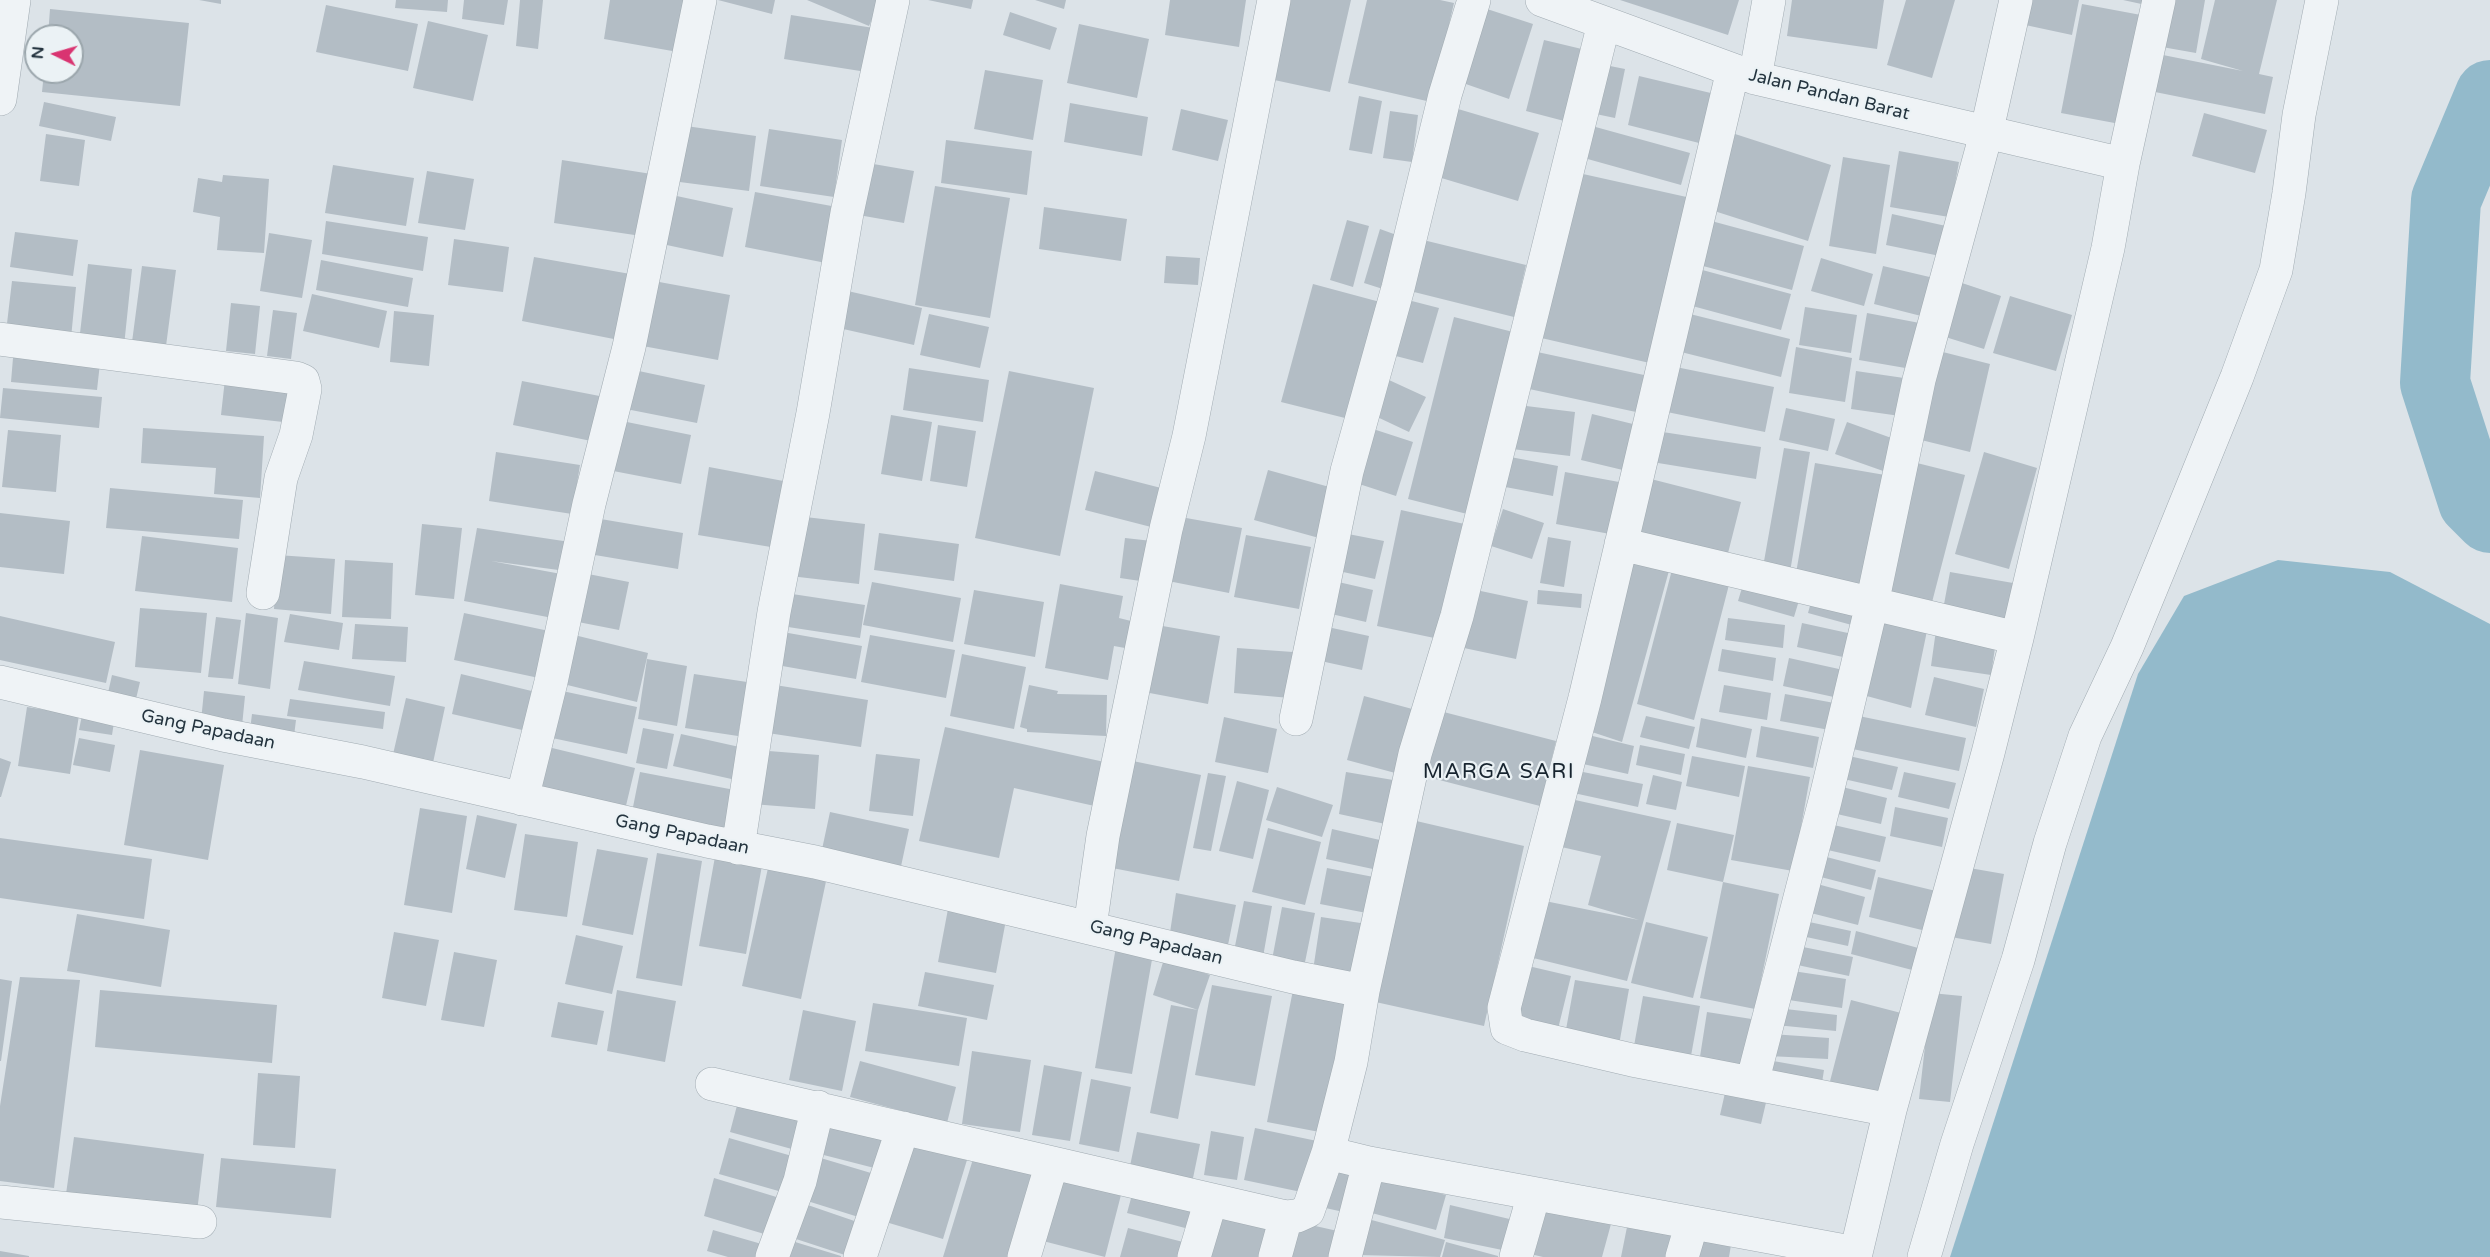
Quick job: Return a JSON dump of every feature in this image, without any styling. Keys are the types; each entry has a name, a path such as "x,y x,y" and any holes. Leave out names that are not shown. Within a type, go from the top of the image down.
{"street":[{"path":"0,99 14,0"},
{"path":"522,799 551,682 589,504 629,347 700,0"},
{"path":"738,848 774,612 813,413 845,224 893,0"},
{"path":"1090,927 1103,836 1166,529 1189,436 1274,0"},
{"path":"1296,719 1347,471 1398,288 1442,106 1474,0"},
{"name":"Jalan Pandan Barat","path":"1542,0 1744,74 1986,134 2123,164"},
{"path":"1769,0 1744,74 1621,544 1585,698 1504,1008 1507,1028 1549,1041 1890,1110"},
{"path":"1752,1083 1825,801 1872,604 1919,380 1986,134 2016,0"},
{"path":"1328,1153 1369,1163 1855,1255 1890,1110 1988,753 2017,638 2108,248 2123,164 2159,0"},
{"path":"1924,1257 1957,1144 2018,960 2050,843 2085,736 2136,626 2237,377 2276,270 2299,115 2322,0"},
{"path":"712,1084 1286,1217 1297,1216 1308,1211 1328,1153 1351,1062 1363,991 1415,754 1457,616 1604,23"},
{"path":"0,339 296,378 303,381 305,388 296,435 281,478 263,593"},
{"path":"1621,544 2017,638"},
{"name":"Gang Papadaan","path":"0,682 223,735 363,762 738,848 815,862 900,885 1090,927 1293,977 1363,991"},
{"path":"772,1257 800,1181 818,1107"},
{"path":"860,1257 903,1128"},
{"path":"1024,1257 1052,1163"},
{"path":"1345,1257 1369,1163"},
{"path":"1515,1257 1534,1194"},
{"path":"1194,1257 1211,1200"},
{"path":"0,1202 200,1222"},
{"path":"1275,1257 1286,1217"},
{"path":"1682,1257 1692,1223"}],"water":[{"path":"2278,560 2390,572 2490,624 2490,1257 1950,1257 2138,674 2184,596"}],"building":[{"path":"199,0 221,0 221,4"},
{"path":"396,0 448,0 447,12 395,8"},
{"path":"464,0 508,0 504,25 462,19"},
{"path":"520,0 543,0 538,49 516,46"},
{"path":"610,0 686,0 678,52 604,39"},
{"path":"718,0 775,0 772,14"},
{"path":"807,0 880,0 869,26"},
{"path":"928,0 973,0 971,9"},
{"path":"1035,0 1066,0 1064,9"},
{"path":"1170,0 1246,0 1239,47 1165,35"},
{"path":"1282,0 1351,0 1330,92 1265,78"},
{"path":"1367,0 1440,0 1454,3 1431,102 1348,83"},
{"path":"1620,0 1739,0 1728,35"},
{"path":"1792,0 1884,0 1877,49 1787,36"},
{"path":"1906,0 1955,0 1932,78 1887,65"},
{"path":"2021,0 2079,0 2072,35 2016,23"},
{"path":"2123,0 2147,0 2146,5"},
{"path":"2170,0 2205,0 2196,53 2162,47"},
{"path":"2215,0 2277,0 2259,74 2273,77 2265,114 2155,92 2163,55 2243,71 2201,59"},
{"path":"2082,4 2141,15 2120,124 2061,113"},
{"path":"326,5 418,24 408,71 316,52"},
{"path":"1484,8 1533,24 1509,99 1460,82"},
{"path":"50,9 189,23 180,106 42,92 43,84 84,84 84,24 49,24"},
{"path":"1010,12 1057,28 1050,50 1003,35"},
{"path":"791,15 880,29 873,73 784,59"},
{"path":"428,21 488,35 473,101 413,88"},
{"path":"1079,24 1149,39 1137,98 1067,83"},
{"path":"1544,40 1586,50 1568,122 1526,111"},
{"path":"1600,64 1625,69 1615,118 1591,113"},
{"path":"985,70 1043,80 1033,140 974,129"},
{"path":"1639,76 1715,94 1703,144 1628,125"},
{"path":"1359,96 1382,101 1372,154 1349,150"},
{"path":"44,102 116,117 111,141 39,126"},
{"path":"1070,103 1148,117 1142,156 1064,142"},
{"path":"1448,106 1539,133 1518,201 1428,174"},
{"path":"1181,109 1228,120 1218,161 1172,150"},
{"path":"1390,111 1418,115 1412,162 1383,158"},
{"path":"2204,113 2267,130 2255,173 2192,156"},
{"path":"679,125 756,136 749,191 672,181"},
{"path":"1592,126 1690,153 1681,185 1584,158"},
{"path":"769,129 842,140 834,197 760,186"},
{"path":"1732,133 1831,165 1808,241 1708,209"},
{"path":"46,134 85,140 79,186 40,181"},
{"path":"946,140 1032,151 1027,195 941,183"},
{"path":"1899,151 1959,162 1949,217 1890,207"},
{"path":"1843,157 1890,165 1876,254 1829,246"},
{"path":"562,160 658,175 648,237 554,223"},
{"path":"856,161 914,171 904,223 847,213"},
{"path":"333,165 414,178 406,226 325,213"},
{"path":"427,171 474,179 465,230 418,223"},
{"path":"1574,172 1691,198 1654,364 1537,337"},
{"path":"223,175 269,179 264,253 217,250 220,217 193,212 198,178 222,182"},
{"path":"935,186 1010,198 990,318 915,305"},
{"path":"755,192 837,207 826,263 745,247"},
{"path":"672,195 733,208 723,257 662,244"},
{"path":"1044,207 1127,219 1121,261 1039,249"},
{"path":"1892,214 1946,226 1940,256 1886,245"},
{"path":"1704,219 1804,246 1792,290 1692,263"},
{"path":"1347,220 1369,226 1353,287 1330,280"},
{"path":"326,221 428,237 423,271 322,254"},
{"path":"1380,229 1402,237 1386,290 1364,283"},
{"path":"15,232 78,240 73,276 10,267"},
{"path":"269,233 312,240 302,298 260,291"},
{"path":"454,239 509,247 503,292 448,285"},
{"path":"1419,239 1526,265 1514,317 1406,290"},
{"path":"1166,256 1200,258 1198,285 1164,283"},
{"path":"534,257 636,275 624,341 522,321"},
{"path":"1821,258 1873,274 1864,306 1811,291"},
{"path":"321,260 413,278 408,307 316,290"},
{"path":"88,264 132,269 124,346 79,342"},
{"path":"142,266 176,270 166,346 132,342"},
{"path":"1883,266 1938,279 1929,318 1874,304"},
{"path":"1695,268 1791,294 1781,330 1685,304"},
{"path":"643,279 730,295 718,360 632,344"},
{"path":"12,281 76,287 71,338 6,332"},
{"path":"1956,281 2001,296 1984,349 1939,335"},
{"path":"1313,284 1380,302 1349,419 1281,402"},
{"path":"839,289 922,308 914,345 830,326"},
{"path":"312,294 387,311 379,348 303,331"},
{"path":"2010,296 2072,315 2056,371 1993,353"},
{"path":"1404,299 1439,308 1423,363 1388,354"},
{"path":"231,303 260,306 255,354 226,351"},
{"path":"1805,307 1857,315 1851,353 1799,345"},
{"path":"273,310 297,313 291,359 267,356"},
{"path":"394,311 434,315 429,366 390,362"},
{"path":"1867,313 1925,324 1917,370 1859,360"},
{"path":"929,314 989,327 980,368 920,355"},
{"path":"1690,314 1790,339 1781,377 1681,352"},
{"path":"1454,317 1517,333 1471,515 1408,499"},
{"path":"14,346 101,354 97,390 11,382"},
{"path":"1796,347 1852,358 1845,402 1789,393"},
{"path":"1528,350 1644,375 1636,412 1520,387"},
{"path":"1935,350 1990,364 1970,452 1913,438"},
{"path":"1671,366 1774,387 1765,432 1662,411"},
{"path":"909,368 989,380 983,422 903,410"},
{"path":"634,370 705,385 697,423 626,409"},
{"path":"1009,371 1094,388 1060,556 975,538"},
{"path":"1856,371 1904,378 1900,416 1851,409"},
{"path":"225,379 296,386 292,423 221,415"},
{"path":"1389,380 1426,397 1409,432 1373,415"},
{"path":"522,381 610,398 601,443 513,425"},
{"path":"3,388 102,397 99,428 0,418"},
{"path":"1518,405 1575,412 1570,456 1512,449"},
{"path":"1786,408 1835,419 1828,451 1779,440"},
{"path":"1592,414 1637,425 1627,471 1581,460"},
{"path":"891,415 932,422 922,481 881,474"},
{"path":"617,420 691,435 681,484 608,470"},
{"path":"1847,422 1897,440 1886,472 1835,454"},
{"path":"938,425 976,431 967,487 930,481"},
{"path":"143,428 264,436 260,498 214,494 216,468 141,463"},
{"path":"1370,428 1413,442 1396,496 1353,482"},
{"path":"8,430 61,435 56,492 2,487"},
{"path":"1656,431 1761,447 1756,479 1652,462"},
{"path":"1784,448 1810,452 1790,572 1763,567"},
{"path":"496,452 580,465 572,514 489,501"},
{"path":"1984,452 2037,468 2009,569 1955,554"},
{"path":"1505,456 1558,466 1553,496 1500,486"},
{"path":"1909,461 1965,475 1930,610 1878,598"},
{"path":"1815,463 1885,475 1865,591 1795,579"},
{"path":"709,467 794,483 783,549 698,535"},
{"path":"1268,470 1333,488 1319,538 1254,520"},
{"path":"1095,471 1165,489 1155,528 1085,510"},
{"path":"1565,472 1619,482 1610,534 1556,524"},
{"path":"1647,478 1741,502 1726,561 1632,538"},
{"path":"110,488 243,500 239,539 106,528"},
{"path":"1503,509 1544,523 1532,559 1491,546"},
{"path":"1401,510 1469,525 1444,640 1377,626"},
{"path":"0,513 70,521 64,574 0,567"},
{"path":"797,516 865,524 859,584 790,576"},
{"path":"1175,516 1242,528 1229,593 1163,580"},
{"path":"589,517 683,533 678,569 583,553"},
{"path":"422,524 462,528 454,599 415,595"},
{"path":"477,528 570,542 566,571 491,561 572,576 563,620 464,601"},
{"path":"879,533 959,544 954,581 874,570"},
{"path":"1343,533 1384,541 1375,579 1334,570"},
{"path":"1246,535 1311,547 1299,609 1234,597"},
{"path":"142,536 238,548 232,602 135,591"},
{"path":"1548,537 1571,541 1564,587 1540,583"},
{"path":"1125,538 1152,541 1147,582 1120,578"},
{"path":"277,555 335,559 331,614 274,609"},
{"path":"1625,555 1670,567 1622,742 1583,729"},
{"path":"345,560 393,563 391,619 342,617"},
{"path":"1674,562 1731,577 1694,720 1637,704"},
{"path":"1950,572 2013,583 2005,627 1942,615"},
{"path":"583,573 629,582 619,630 573,621"},
{"path":"1334,581 1373,590 1366,622 1327,613"},
{"path":"1744,581 1800,597 1794,617 1738,601"},
{"path":"872,582 961,598 953,642 863,625"},
{"path":"1060,584 1123,596 1119,618 1131,621 1125,648 1114,646 1108,680 1045,668"},
{"path":"974,590 1044,602 1035,657 964,644"},
{"path":"1476,590 1528,601 1516,659 1464,648"},
{"path":"1538,590 1582,594 1581,608 1537,604"},
{"path":"779,592 865,605 860,638 775,625"},
{"path":"1813,595 1863,609 1859,627 1808,613"},
{"path":"140,608 207,613 201,673 135,667"},
{"path":"246,613 278,618 270,689 238,684"},
{"path":"464,613 549,631 539,678 454,660"},
{"path":"290,614 343,623 339,650 284,642"},
{"path":"0,616 115,642 106,683 0,660"},
{"path":"216,617 241,620 233,679 208,677"},
{"path":"1881,617 1928,626 1911,708 1863,695"},
{"path":"1728,618 1785,625 1783,648 1725,640"},
{"path":"1802,623 1857,635 1852,659 1797,647"},
{"path":"355,624 408,627 406,662 352,659"},
{"path":"1151,624 1220,636 1208,704 1139,691"},
{"path":"1323,626 1369,636 1362,670 1316,660"},
{"path":"1936,630 1996,641 1991,675 1931,666"},
{"path":"777,631 862,646 856,679 771,664"},
{"path":"566,633 648,653 637,702 555,682"},
{"path":"870,635 955,650 946,698 861,682"},
{"path":"1237,648 1293,652 1290,698 1234,693"},
{"path":"1722,649 1776,658 1773,681 1718,671"},
{"path":"962,654 1026,667 1014,729 950,716"},
{"path":"1789,658 1848,671 1843,699 1783,686"},
{"path":"647,659 687,666 677,726 638,719"},
{"path":"304,661 395,676 390,706 298,690"},
{"path":"461,674 540,693 531,732 452,714"},
{"path":"694,674 747,682 738,736 685,728"},
{"path":"112,675 140,682 136,699 108,693"},
{"path":"1934,677 1984,689 1976,727 1925,715"},
{"path":"769,684 868,700 861,747 761,732"},
{"path":"1029,685 1058,691 1057,694 1107,695 1106,736 1027,732 1027,729 1020,727"},
{"path":"1724,685 1771,693 1767,720 1719,712"},
{"path":"553,689 637,707 627,754 543,736"},
{"path":"204,691 245,696 242,726 201,721"},
{"path":"1785,694 1840,704 1835,731 1780,721"},
{"path":"1364,696 1416,710 1399,774 1347,760"},
{"path":"406,698 445,707 431,772 391,763"},
{"path":"290,699 385,712 383,729 287,716"},
{"path":"27,707 79,715 70,774 18,766"},
{"path":"1432,709 1556,741 1540,806 1416,774"},
{"path":"83,710 115,716 112,735 79,730"},
{"path":"252,714 296,720 293,744 249,738"},
{"path":"1849,714 1966,738 1959,771 1843,747"},
{"path":"1646,716 1695,727 1689,749 1640,737"},
{"path":"1224,717 1277,729 1268,773 1215,762"},
{"path":"1701,718 1752,729 1746,758 1696,747"},
{"path":"1761,726 1819,737 1813,768 1756,757"},
{"path":"945,727 1109,763 1099,807 1014,788 999,858 919,841"},
{"path":"643,728 674,734 667,769 636,763"},
{"path":"1580,733 1634,746 1628,774 1574,762"},
{"path":"681,734 744,748 736,780 673,766"},
{"path":"79,738 115,745 110,772 73,765"},
{"path":"1640,745 1685,754 1681,775 1636,765"},
{"path":"548,747 635,768 624,814 537,792"},
{"path":"140,750 224,765 208,860 124,845"},
{"path":"756,750 819,755 815,809 752,804"},
{"path":"876,754 920,759 913,816 869,811"},
{"path":"1840,754 1898,767 1892,790 1835,777"},
{"path":"1692,756 1745,766 1739,797 1686,786"},
{"path":"0,758 11,762 1,797 0,797"},
{"path":"1123,759 1201,775 1179,881 1102,866"},
{"path":"1748,766 1810,777 1793,871 1731,860"},
{"path":"1573,770 1643,784 1638,807 1569,792"},
{"path":"640,772 740,791 731,836 631,817"},
{"path":"1346,772 1399,781 1390,825 1339,814"},
{"path":"1904,772 1956,783 1949,809 1898,797"},
{"path":"1208,773 1226,776 1211,851 1193,848"},
{"path":"1653,775 1682,782 1676,810 1646,804"},
{"path":"1237,781 1269,790 1253,859 1219,851"},
{"path":"1834,785 1887,798 1881,824 1828,812"},
{"path":"1277,787 1333,805 1322,837 1266,820"},
{"path":"1566,798 1671,821 1627,981 1521,955 1535,899 1639,920 1588,905 1601,856 1557,846"},
{"path":"1895,807 1948,818 1942,847 1890,836"},
{"path":"420,808 467,816 452,913 404,905"},
{"path":"830,812 909,829 900,871 821,854"},
{"path":"477,815 517,824 505,878 466,869"},
{"path":"1412,820 1524,846 1484,1026 1371,1001"},
{"path":"1677,823 1734,835 1723,882 1667,870"},
{"path":"1825,823 1886,837 1880,862 1819,848"},
{"path":"1268,828 1321,842 1305,905 1252,892"},
{"path":"1332,829 1393,843 1387,872 1326,859"},
{"path":"525,834 578,842 567,917 514,910"},
{"path":"0,838 152,859 144,919 0,898"},
{"path":"597,849 648,858 633,935 582,925"},
{"path":"716,851 763,860 746,954 699,946"},
{"path":"657,853 702,861 682,986 636,978"},
{"path":"1819,855 1876,870 1871,890 1813,875"},
{"path":"770,859 828,872 801,999 742,986"},
{"path":"1958,866 2004,874 1991,944 1945,936"},
{"path":"1327,868 1384,879 1377,915 1320,904"},
{"path":"1878,877 1936,891 1926,931 1869,917"},
{"path":"1723,882 1779,894 1755,1009 1700,998"},
{"path":"1810,882 1865,897 1858,925 1803,911"},
{"path":"1176,893 1236,905 1227,950 1169,939"},
{"path":"1244,901 1272,906 1263,957 1234,951"},
{"path":"1282,907 1315,913 1303,972 1271,965"},
{"path":"948,909 1006,920 996,973 938,962"},
{"path":"77,914 170,930 161,987 67,971"},
{"path":"1321,917 1367,924 1359,984 1312,977"},
{"path":"1800,920 1851,931 1848,946 1797,935"},
{"path":"1646,922 1708,937 1693,998 1631,983"},
{"path":"1856,931 1922,949 1916,971 1851,954"},
{"path":"394,932 439,940 426,1006 382,998"},
{"path":"576,935 623,946 612,994 565,984"},
{"path":"1117,941 1154,948 1132,1074 1095,1068"},
{"path":"1793,945 1853,957 1849,976 1788,963"},
{"path":"454,952 497,960 484,1027 441,1020"},
{"path":"1164,959 1210,975 1198,1010 1153,995"},
{"path":"1524,965 1571,976 1557,1033 1510,1021"},
{"path":"1786,970 1846,979 1842,1008 1782,999"},
{"path":"925,972 994,985 987,1020 918,1006"},
{"path":"20,977 80,980 54,1188 0,1181 0,1106"},
{"path":"0,979 12,981 1,1061 0,1061"},
{"path":"1575,980 1629,989 1619,1045 1565,1035"},
{"path":"1212,985 1272,996 1255,1086 1195,1075"},
{"path":"100,990 277,1005 272,1063 95,1047"},
{"path":"617,990 676,1001 665,1062 607,1051"},
{"path":"1293,990 1355,1002 1330,1134 1267,1122"},
{"path":"1931,993 1962,996 1950,1102 1919,1099"},
{"path":"1643,996 1700,1006 1689,1067 1632,1057"},
{"path":"1851,1000 1905,1014 1883,1103 1828,1089"},
{"path":"558,1002 604,1011 597,1045 551,1037"},
{"path":"873,1003 967,1018 959,1066 865,1051"},
{"path":"1171,1005 1198,1010 1178,1119 1150,1113"},
{"path":"1777,1008 1837,1015 1836,1031 1776,1025"},
{"path":"803,1010 856,1021 842,1091 789,1080"},
{"path":"1707,1012 1758,1020 1750,1071 1699,1063"},
{"path":"1771,1034 1829,1038 1828,1059 1769,1056"},
{"path":"972,1051 1031,1060 1020,1132 962,1124"},
{"path":"1762,1059 1824,1070 1821,1089 1759,1077"},
{"path":"860,1061 956,1087 947,1123 850,1097"},
{"path":"1044,1065 1082,1072 1070,1141 1032,1135"},
{"path":"258,1073 300,1076 295,1148 253,1145"},
{"path":"1091,1079 1131,1087 1119,1152 1079,1144"},
{"path":"1727,1084 1768,1094 1761,1124 1720,1115"},
{"path":"740,1094 810,1113 799,1151 730,1132"},
{"path":"824,1110 897,1129 886,1171 812,1152"},
{"path":"1255,1128 1317,1141 1306,1193 1244,1180"},
{"path":"906,1131 970,1150 943,1239 879,1220"},
{"path":"1211,1131 1244,1137 1237,1180 1204,1175"},
{"path":"1137,1132 1200,1144 1192,1183 1129,1171"},
{"path":"74,1137 204,1154 197,1212 66,1194"},
{"path":"729,1138 799,1158 789,1194 719,1174"},
{"path":"977,1146 1045,1167 1018,1257 943,1257"},
{"path":"814,1156 881,1176 868,1220 801,1199"},
{"path":"221,1158 336,1169 331,1218 216,1207"},
{"path":"1331,1159 1361,1167 1348,1213 1321,1207"},
{"path":"1060,1175 1122,1191 1105,1257 1043,1241"},
{"path":"1378,1177 1446,1195 1436,1230 1368,1212"},
{"path":"714,1178 783,1199 771,1236 704,1216"},
{"path":"1133,1191 1195,1208 1189,1229 1127,1213"},
{"path":"799,1202 869,1226 851,1257 787,1236"},
{"path":"1216,1205 1273,1220 1263,1257 1202,1257"},
{"path":"1450,1205 1518,1221 1512,1252 1444,1238"},
{"path":"1534,1205 1611,1224 1602,1257 1543,1257 1522,1252"},
{"path":"1368,1219 1445,1240 1440,1257 1358,1255"},
{"path":"1302,1223 1342,1232 1337,1257 1284,1257"},
{"path":"1627,1227 1679,1237 1675,1257 1621,1257"},
{"path":"1128,1228 1191,1244 1188,1257 1120,1257"},
{"path":"713,1230 772,1247 769,1257 728,1257 707,1251"},
{"path":"782,1238 841,1256 841,1257 776,1257"},
{"path":"1688,1240 1731,1245 1729,1257 1686,1257"},
{"path":"1446,1242 1498,1256 1498,1257 1442,1257"},
{"path":"0,1251 29,1256 29,1257 0,1257"}],"waterway":[{"path":"2490,95 2446,200 2435,383 2473,501 2490,518"}],"district":[{"name":"MARGA SARI","path":"1499,772"}]}
